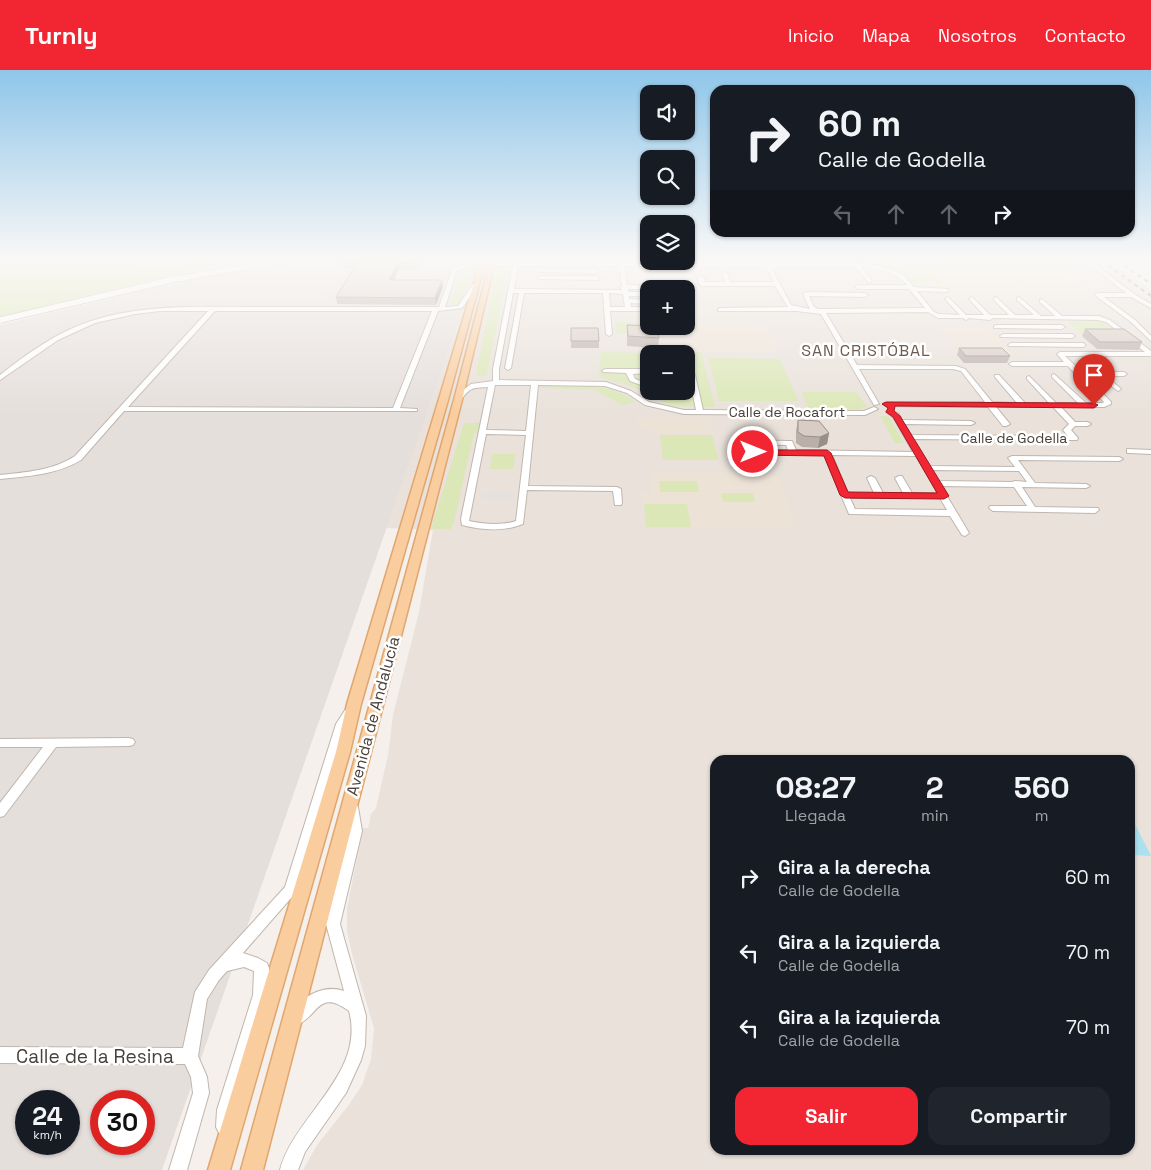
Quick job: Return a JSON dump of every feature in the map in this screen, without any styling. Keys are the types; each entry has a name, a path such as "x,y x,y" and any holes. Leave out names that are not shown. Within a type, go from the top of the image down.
{"main road":[{"name":"Avenida de Andalucía","path":"222,1160 343,752 354,704 444,400 468,312"},
{"name":"Avenida de Andalucía","path":"252,1170 458,400 479,312"}],"street":[{"path":"0,319 28,312"},
{"path":"0,319 29,312"},
{"path":"0,378 44,343 98,320 131,312"},
{"path":"0,477 69,465 210,312"},
{"path":"396,410 437,312"},
{"path":"458,312 466,318"},
{"path":"508,312 496,369 489,381 483,432 466,523 473,525 513,526 520,522 536,383"},
{"path":"508,368 518,312"},
{"path":"608,312 609,334"},
{"path":"819,312 826,317 875,406"},
{"path":"935,312 944,317 966,318 1105,319 1150,354"},
{"path":"961,312 966,318"},
{"path":"985,312 990,318"},
{"path":"1009,312 1015,318"},
{"path":"1033,312 1040,318"},
{"path":"1056,312 1062,318"},
{"path":"1121,312 1151,339"},
{"path":"1052,318 1092,354"},
{"path":"996,327 1062,327"},
{"path":"1003,336 1072,336"},
{"path":"1011,345 1083,345"},
{"path":"888,408 1109,403 1060,354 1150,354"},
{"path":"1012,364 1068,364"},
{"path":"854,367 954,367 963,370 1006,424"},
{"path":"605,371 640,371"},
{"path":"633,371 630,373 632,380 640,383"},
{"name":"Calle de Rocafort","path":"464,372 489,381 613,385 629,392 647,404 659,408 700,412 865,412 875,406 888,408"},
{"path":"1078,374 1124,374"},
{"path":"1100,374 1118,390"},
{"path":"997,376 1023,405"},
{"path":"1054,376 1084,405"},
{"path":"1029,378 1054,405"},
{"path":"458,400 465,390 489,381"},
{"path":"695,391 700,412"},
{"name":"Calle de Godella","path":"908,437 1074,438 1067,430 1073,424 1054,405"},
{"path":"122,408 415,410"},
{"path":"888,408 900,422 966,532"},
{"name":"Calle de Godella","path":"900,422 971,423"},
{"path":"1073,424 1087,424"},
{"path":"483,432 529,433"},
{"path":"742,442 789,443 793,453"},
{"path":"1130,451 1151,452"},
{"path":"753,452 918,454"},
{"path":"827,453 852,512 954,513"},
{"name":"Calle de Godella","path":"1033,485 1012,458 1119,459"},
{"name":"Calle de Godella","path":"927,468 1020,469"},
{"path":"871,478 880,496"},
{"path":"899,478 909,496"},
{"path":"936,483 1015,483 1086,486"},
{"path":"1015,483 1033,509"},
{"path":"523,488 618,489 618,503"},
{"path":"845,495 944,496"},
{"path":"993,508 1095,510"},
{"name":"Avenida de Andalucía","path":"190,1056 200,997 222,967 290,890 342,724 354,704"},
{"path":"0,812 52,742"},
{"path":"0,743 129,742"},
{"path":"288,1170 292,1155 329,1105 353,1062 359,1028 333,924 356,831 351,801"},
{"name":"Avenida de Andalucía","path":"222,967 241,959 248,960 262,968 260,995 225,1110 222,1160"},
{"path":"291,1023 309,1005 323,996 339,995 354,1006"},
{"name":"Calle de la Resina","path":"0,1055 190,1056"},
{"path":"178,1170 201,1093 199,1077 190,1056"}],"shaded area":[{"path":"53,312 462,312 162,1170 0,1170 0,325"},
{"path":"462,312 640,312 640,335 695,335 695,312 1151,312 1151,1170 303,1170 317,1145 362,1085 371,1059 374,1028 352,954 347,931 347,908 363,828 368,828 371,814 376,808 388,755 393,715 419,612 433,530 386,528"},
{"path":"695,325 765,325 776,352 695,352 695,345 690,345 688,335 695,335"},
{"path":"942,328 987,328 1012,354 963,354"},
{"path":"637,417 710,417 714,434 652,434 651,430 638,430"},
{"path":"651,472 766,472 779,477 795,528 646,527 644,501 641,501 640,493 653,493"},
{"path":"488,491 511,491 510,501 487,501 482,498 483,494"}],"green space":[{"path":"0,312 19,312 0,317"},
{"path":"488,312 500,312 486,376 476,375"},
{"path":"1066,321 1103,322 1121,336 1082,335"},
{"path":"615,322 640,323 640,334 616,334"},
{"path":"601,352 640,353 640,390 629,385 599,377"},
{"path":"701,352 715,407 671,406 659,400 695,400 695,353"},
{"path":"708,358 780,359 798,401 719,401"},
{"path":"550,386 594,386 605,388 615,391 635,402 623,405 594,390 539,388"},
{"path":"802,392 856,392 867,407 859,409 809,409"},
{"path":"880,416 889,417 904,443 895,443"},
{"path":"464,423 480,423 478,433 474,433 454,522 451,529 431,529"},
{"path":"660,435 712,435 719,460 663,460"},
{"path":"492,454 515,454 513,469 490,469"},
{"path":"659,481 697,481 699,492 660,492"},
{"path":"721,493 753,493 755,502 723,502"},
{"path":"644,504 687,504 691,527 646,527"}],"water":[{"path":"1135,824 1151,856 1135,855"}],"building":[{"path":"627,325 640,325 640,335 658,335 659,338 628,336"},
{"path":"571,328 598,328 599,341 571,341"},
{"path":"1085,329 1124,329 1142,342 1100,342"},
{"path":"959,348 1002,348 1010,356 966,356"},
{"path":"798,420 819,421 829,433 820,437 804,436 798,432"}],"district":[{"name":"SAN CRISTÓBAL","path":"866,350"}],"route":[{"path":"753,452 827,453 845,495 944,496 896,416 890,412 892,410 891,406 886,404 1094,405"}]}
